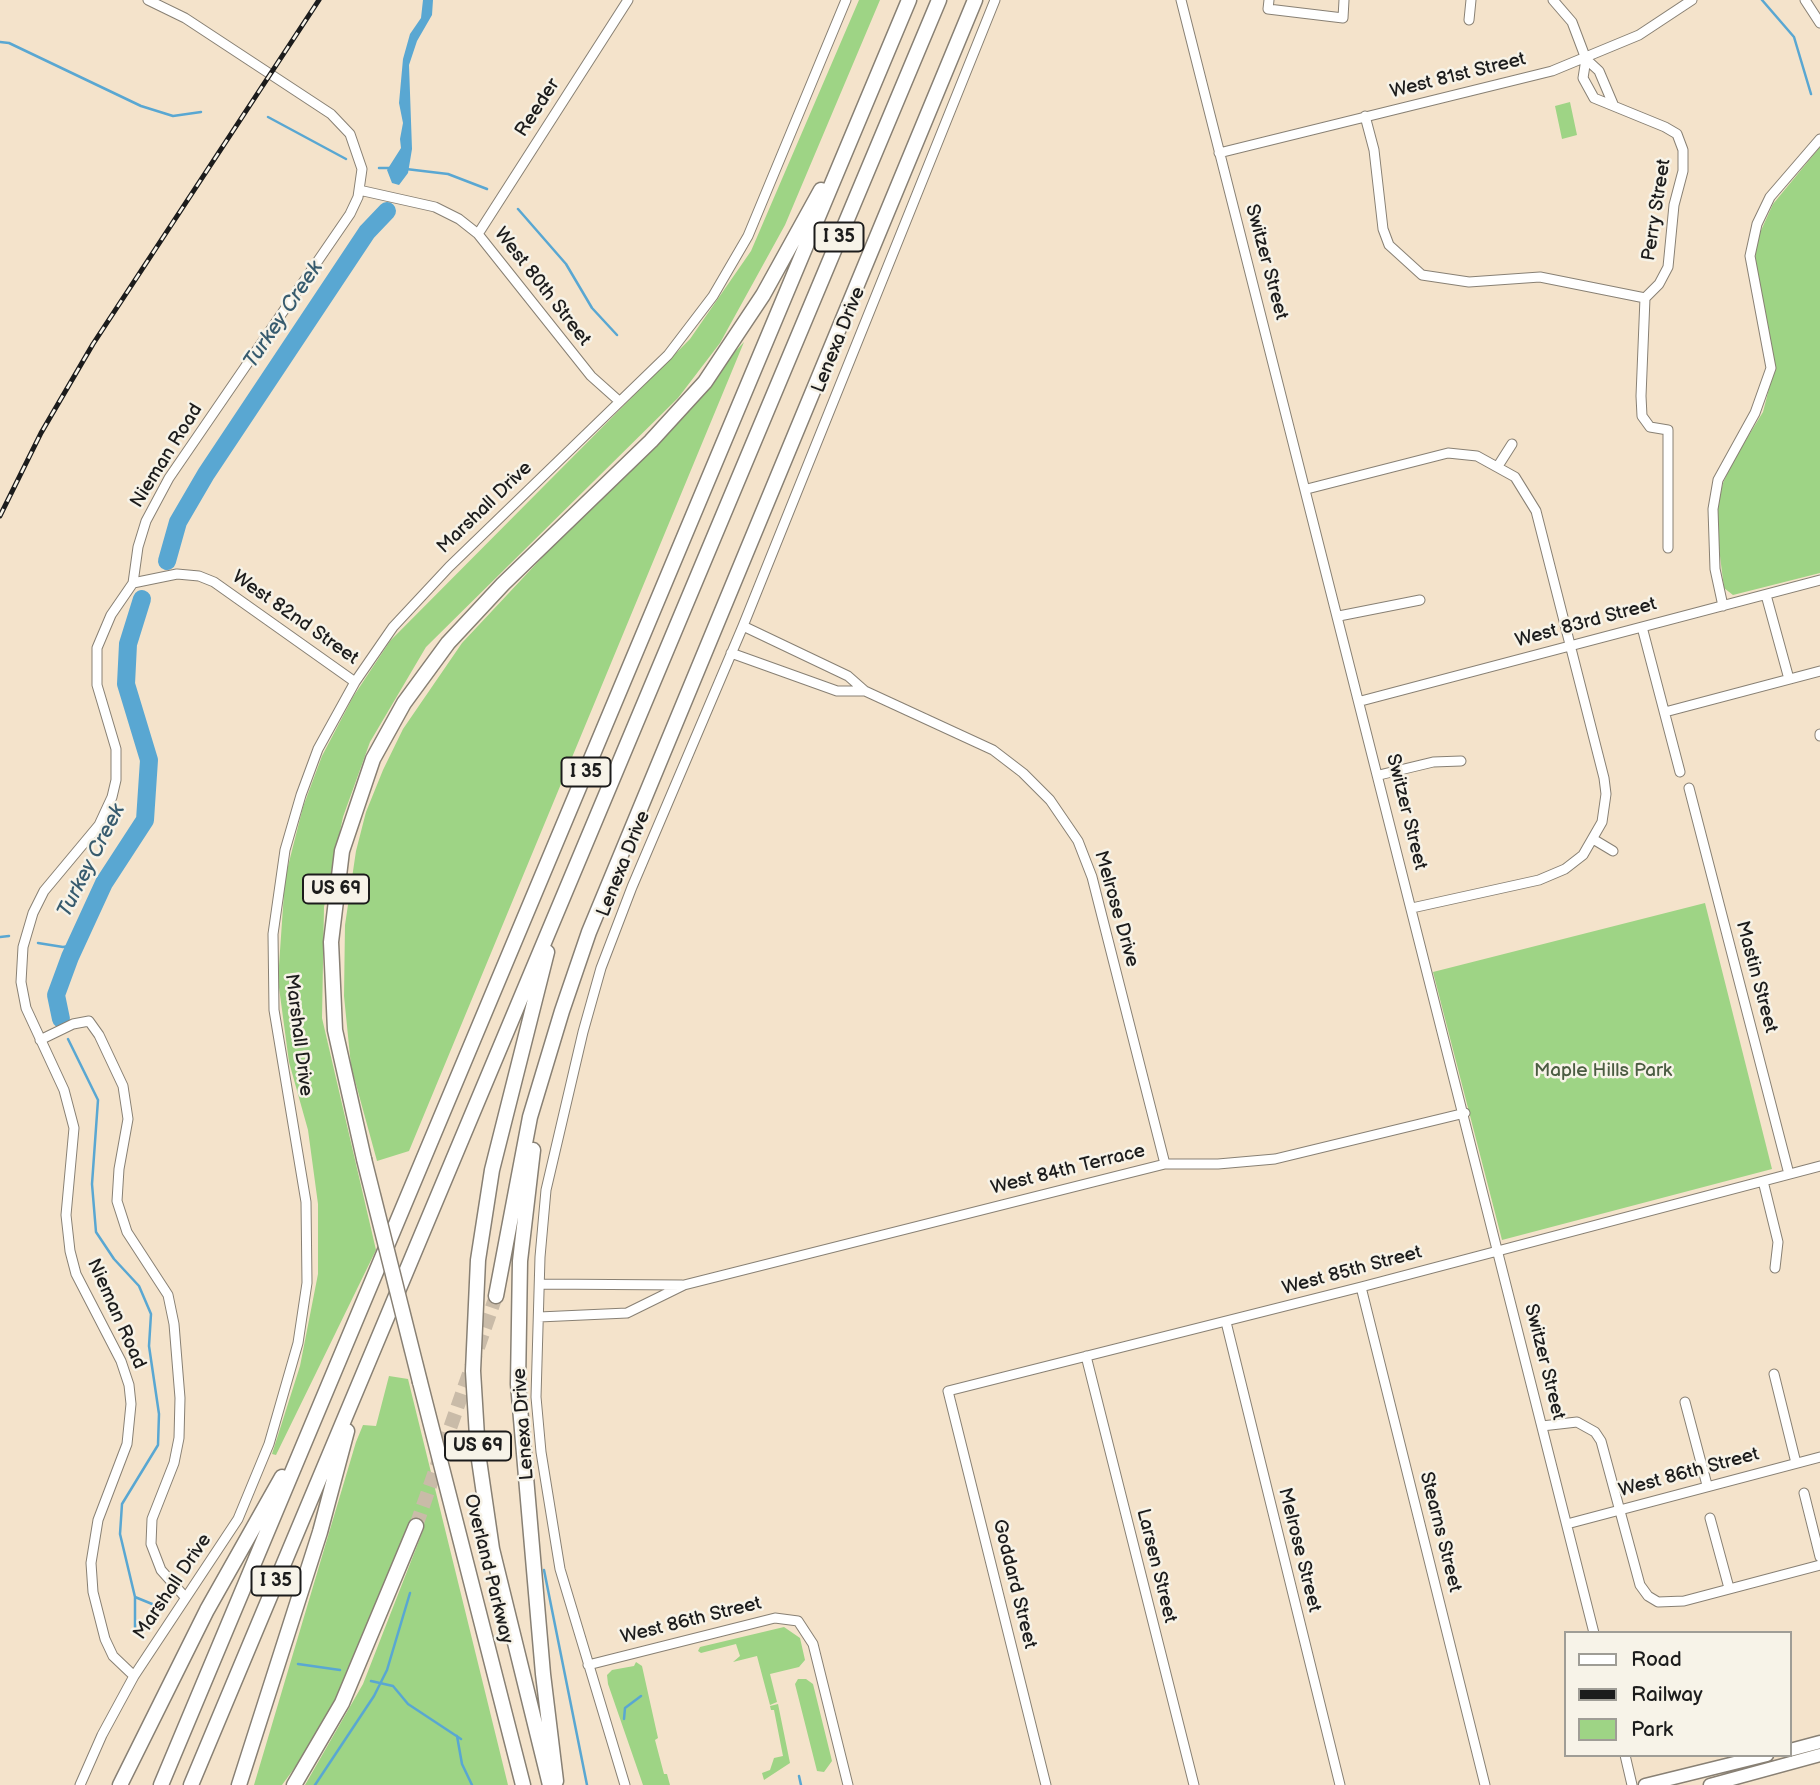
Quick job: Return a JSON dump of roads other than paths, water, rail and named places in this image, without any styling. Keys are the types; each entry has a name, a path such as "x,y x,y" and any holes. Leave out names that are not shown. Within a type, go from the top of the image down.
{"highway":[{"name":"I 35","path":"162,1785 909,0"},
{"name":"I 35","path":"191,1785 939,0"},
{"path":"496,1296 530,1117 589,932 975,0"},
{"name":"Overland Parkway","path":"523,1785 364,1159 335,1030 331,942 342,851 373,759 404,703 448,643 503,584 651,441 705,382 763,295 857,125"},
{"name":"US 69","path":"550,1785 492,1549 474,1409 473,1321 478,1260 492,1170 562,898"},
{"path":"557,1785 543,1674 517,1350 520,1261 529,1173 562,1012"},
{"path":"239,1785 320,1532 361,1377"},
{"path":"120,1785 207,1610 315,1419"},
{"path":"294,1785 342,1703 416,1526"}],"main road":[{"path":"1792,1749 1820,1742"},
{"path":"1710,1785 1820,1755"},
{"path":"1645,1785 1759,1757"}],"street":[{"name":"Nieman Road","path":"134,1676 113,1656 105,1639 93,1592 92,1563 98,1520 127,1444 131,1404 129,1385 121,1361 80,1284 70,1251 66,1215 74,1128 64,1090 40,1040 22,992 26,935 44,891 99,825 113,797 116,749 97,685 95,666 103,630 133,583 138,547 157,499 350,214 359,190 362,169 358,152 341,122 185,18 148,0"},
{"name":"Reeder","path":"478,234 628,0"},
{"name":"Marshall Drive","path":"80,1785 102,1735 134,1676 185,1597 225,1542 256,1480 298,1343 307,1283 306,1202 274,1010 273,934 285,850 300,795 331,722 386,636 419,598 686,333 733,265 775,173 846,0"},
{"name":"Lenexa Drive","path":"625,1785 560,1569 541,1451 536,1397 546,1190 595,988 632,887 732,653 995,0"},
{"name":"Switzer Street","path":"1181,0 1361,701 1594,1631"},
{"path":"1269,0 1268,9 1343,18 1344,0"},
{"path":"1469,20 1471,0"},
{"name":"Perry Street","path":"1553,0 1572,22 1586,59 1599,71 1613,104"},
{"name":"West 81st Street","path":"1219,153 1552,71 1639,36 1692,0"},
{"path":"1805,0 1820,23"},
{"name":"Perry Street","path":"1586,59 1583,78 1594,98 1677,134 1684,150 1683,171 1674,205 1668,267 1660,284 1645,298"},
{"path":"1365,116 1374,150 1383,229 1389,245 1422,275 1460,282 1540,277 1645,298 1642,416 1650,427 1668,429 1668,548"},
{"path":"1723,606 1715,569 1713,509 1718,480 1755,413 1771,368 1750,256 1757,223 1770,197 1820,139"},
{"name":"West 80th Street","path":"359,190 435,207 459,219 478,234 591,376 619,401"},
{"path":"1498,466 1511,444"},
{"path":"1307,489 1448,453 1477,456 1498,466 1522,486 1536,511 1570,646 1605,786 1602,822 1593,839 1583,855 1554,875 1412,908"},
{"name":"West 82nd Street","path":"133,583 186,574 214,582 355,682"},
{"name":"West 83rd Street","path":"1361,701 1820,580"},
{"path":"1766,595 1789,679"},
{"path":"1339,615 1420,600"},
{"name":"Melrose Drive","path":"743,626 848,676 865,691 993,750 1033,781 1071,830 1092,877 1165,1164"},
{"path":"1642,627 1680,772"},
{"name":"Melrose Drive","path":"732,653 836,691 865,691"},
{"path":"1665,712 1820,671"},
{"path":"1379,775 1433,762 1461,761"},
{"name":"Mastin Street","path":"1689,788 1789,1174"},
{"path":"1593,839 1614,851"},
{"name":"Nieman Road","path":"40,1040 73,1024 89,1021 99,1035 123,1086 128,1119 119,1169 117,1201 127,1232 168,1294 174,1324 180,1398 179,1438 174,1463 152,1519 151,1544 161,1570 185,1597"},
{"name":"West 84th Terrace","path":"538,1317 627,1313 684,1285 1165,1164 1218,1164 1275,1159 1465,1113"},
{"name":"West 85th Street","path":"948,1391 1226,1322 1820,1166"},
{"path":"1763,1181 1778,1242 1775,1268"},
{"name":"West 84th Terrace","path":"540,1284 684,1285"},
{"name":"Stearns Street","path":"1361,1287 1485,1785"},
{"name":"Melrose Street","path":"1226,1322 1340,1785"},
{"name":"Larsen Street","path":"1086,1356 1194,1785"},
{"path":"1774,1374 1796,1462"},
{"name":"Goddard Street","path":"948,1391 1046,1785"},
{"path":"1685,1402 1707,1485"},
{"path":"1542,1426 1577,1422 1595,1432 1601,1441 1640,1585 1648,1596 1670,1604 1820,1565"},
{"name":"West 86th Street","path":"1567,1524 1820,1457"},
{"path":"1804,1493 1820,1557"},
{"path":"1710,1518 1729,1588"},
{"name":"West 86th Street","path":"588,1665 775,1618 784,1617 803,1625 813,1644 848,1785"},
{"path":"1625,1757 1632,1785"}],"water":[{"path":"423,0 433,0 432,15 417,41 409,65 412,149 408,173 399,185 392,183 387,170 401,148 403,123 399,103 403,59 410,34 421,18"}],"waterway":[{"path":"1762,0 1794,37 1811,94"},
{"path":"0,42 9,43 141,106 173,116 201,112"},
{"path":"268,117 346,159"},
{"path":"379,168 389,168"},
{"path":"406,169 448,174 487,189"},
{"path":"518,209 566,264 592,308 617,335"},
{"name":"Turkey Creek","path":"167,561 178,522 206,474 367,232 387,211"},
{"name":"Turkey Creek","path":"61,1019 56,995 70,957 104,883 145,820 149,760 126,684 128,644 142,599"},
{"path":"0,937 9,936"},
{"path":"38,943 63,947 75,945"},
{"name":"Turkey Creek","path":"68,1039 98,1100 92,1184 96,1232 114,1259 139,1286 151,1314 149,1346 159,1414 158,1445 122,1504 120,1534 135,1597 135,1633"},
{"path":"544,1570 587,1785"},
{"path":"315,1785 374,1696 387,1670 410,1593"},
{"path":"135,1597 157,1606"},
{"path":"298,1664 340,1670"},
{"path":"371,1681 393,1686 408,1704 461,1739"},
{"path":"624,1719 625,1708 641,1696"},
{"path":"457,1736 462,1764 472,1785"},
{"path":"799,1776 801,1785"}],"tunnel":[{"path":"416,1526 496,1296"}],"railway":[{"path":"0,516 41,433 93,344 319,0"}],"park label":[{"name":"Maple Hills Park","path":"1603,1071"}]}
